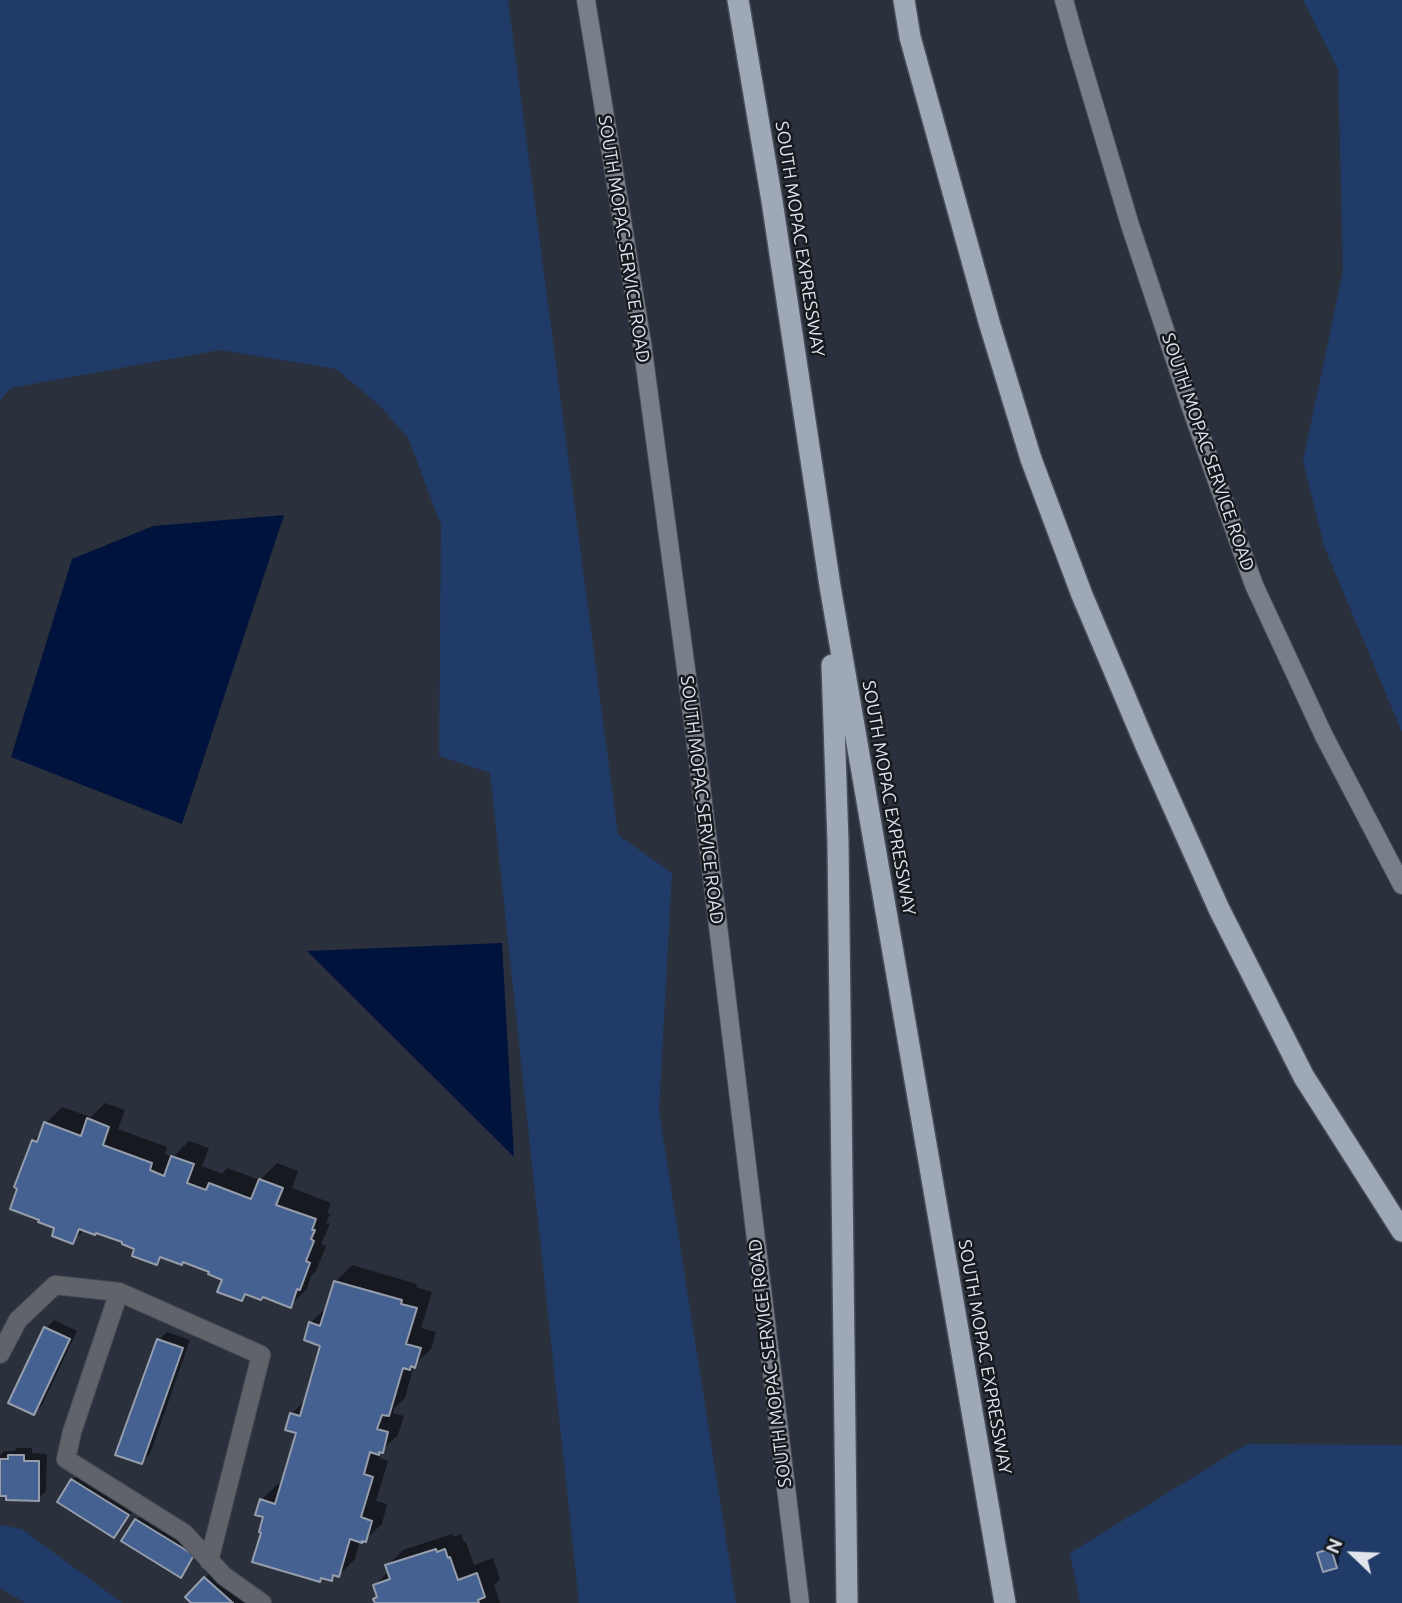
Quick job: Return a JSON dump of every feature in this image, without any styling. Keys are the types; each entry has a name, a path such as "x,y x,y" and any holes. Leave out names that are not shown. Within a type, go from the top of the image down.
{"highway":[{"name":"SOUTH MOPAC EXPRESSWAY","path":"738,0 772,201 830,586 1005,1603"},
{"path":"904,0 911,37 989,322 1031,459 1082,595 1219,909 1304,1077 1402,1231"},
{"path":"830,586 838,842 846,1603"}],"main road":[{"name":"SOUTH MOPAC SERVICE ROAD","path":"586,0 642,343 687,682 800,1603"},
{"name":"SOUTH MOPAC SERVICE ROAD","path":"1065,0 1130,225 1254,585 1324,736 1396,859 1402,885"}],"lane":[{"path":"0,1354 18,1321 55,1285 119,1292 261,1354 209,1561"},
{"path":"119,1292 72,1432 66,1459 184,1534 224,1576 262,1603"}],"shaded area":[{"path":"0,0 508,0 618,835 672,873 659,1111 736,1603 579,1603 490,773 439,756 441,525 408,438 380,406 336,369 220,350 11,388 0,400"},
{"path":"1303,0 1402,0 1402,732 1324,546 1303,461 1343,271 1338,69"},
{"path":"284,515 182,824 11,757 72,559 153,526"},
{"path":"502,943 514,1157 307,951"},
{"path":"1247,1444 1402,1445 1402,1603 1080,1603 1070,1553"},
{"path":"0,1525 22,1529 122,1603 25,1603 0,1588"}],"building":[{"path":"87,1118 109,1127 103,1145 152,1163 150,1170 164,1176 171,1156 194,1164 187,1183 206,1190 209,1183 251,1199 259,1179 283,1188 276,1205 316,1219 311,1239 314,1241 306,1261 310,1263 291,1308 263,1297 261,1300 245,1294 242,1301 217,1292 222,1280 208,1274 209,1272 160,1257 157,1265 132,1256 134,1249 122,1242 96,1233 95,1235 79,1229 73,1244 52,1236 54,1228 10,1209 17,1189 14,1187 32,1140 37,1142 44,1122 81,1136"},
{"path":"334,1281 402,1300 401,1304 417,1308 406,1344 421,1348 415,1368 403,1368 389,1416 382,1415 377,1429 388,1432 383,1453 379,1452 379,1455 370,1452 364,1474 373,1477 361,1517 372,1521 366,1542 350,1539 339,1577 333,1575 332,1581 321,1578 320,1582 252,1562 261,1533 259,1532 263,1517 255,1515 260,1499 275,1504 296,1433 285,1430 290,1413 300,1416 320,1346 304,1340 309,1322 320,1326"},
{"path":"44,1327 70,1339 34,1415 8,1403"},
{"path":"157,1339 183,1348 142,1464 115,1455"},
{"path":"8,1455 24,1455 24,1461 39,1461 39,1501 6,1500 6,1496 0,1496 0,1459 8,1459"},
{"path":"71,1479 129,1515 114,1538 57,1502"},
{"path":"135,1519 194,1555 181,1578 121,1541"},
{"path":"1331,1548 1337,1568 1323,1572 1317,1553"},
{"path":"436,1549 437,1552 445,1549 458,1580 477,1573 485,1597 478,1600 479,1603 375,1603 373,1599 377,1597 373,1585 390,1579 385,1565"},
{"path":"204,1577 233,1603 191,1603 185,1597"}]}
